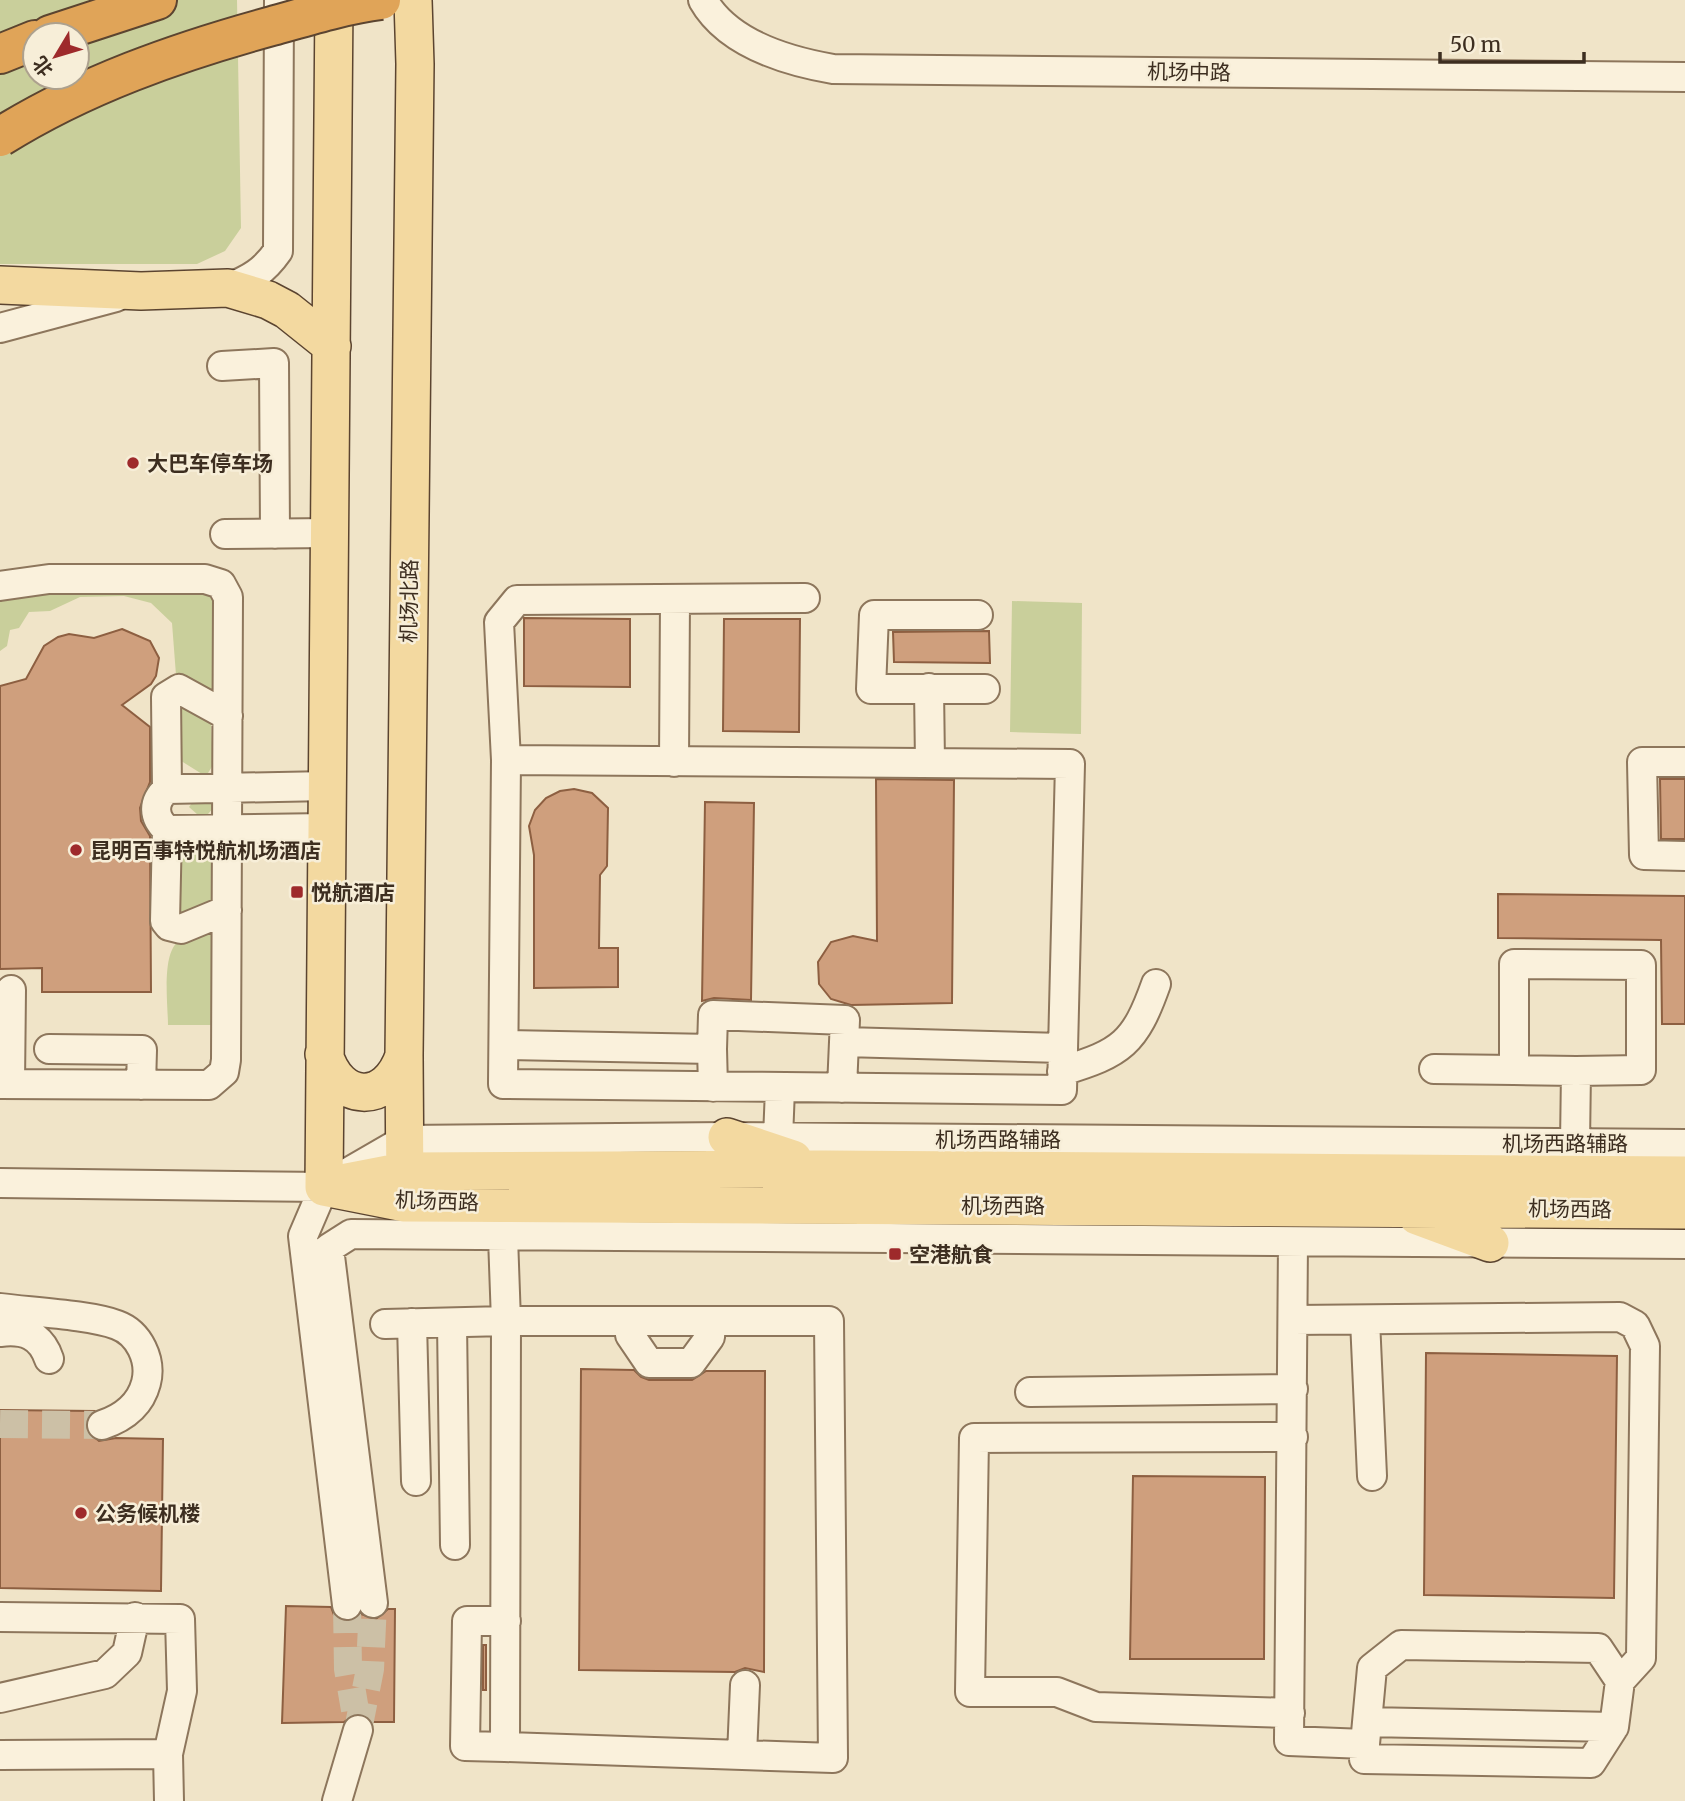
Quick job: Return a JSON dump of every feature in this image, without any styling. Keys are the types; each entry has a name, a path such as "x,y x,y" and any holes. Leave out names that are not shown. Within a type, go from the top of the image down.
{"highway":[{"path":"91,22 157,0"},
{"path":"0,137 40,112 186,49 349,4 381,0"},
{"path":"0,54 21,46"}],"main road":[{"path":"324,1187 334,0"},
{"name":"机场北路","path":"404,1171 415,64 413,0"},
{"path":"0,285 141,291 228,288 268,300 287,310 332,346"},
{"path":"324,1054 330,1073 344,1087 363,1093 382,1088 397,1075 404,1056"},
{"path":"727,1138 824,1169"},
{"name":"机场西路","path":"324,1187 404,1171 824,1169 1685,1175"},
{"name":"机场西路","path":"404,1171 1393,1207 1685,1210"},
{"path":"1393,1207 1490,1243"}],"street":[{"path":"228,288 250,280 266,268 278,251 279,0"},
{"name":"机场中路","path":"701,3 756,46 800,63 833,69 1685,77"},
{"path":"0,328 141,291"},
{"path":"222,366 274,363 275,534"},
{"path":"225,534 330,533"},
{"path":"0,586 50,579 205,579 221,584 228,597 224,1072 209,1085 5,1084 10,989"},
{"path":"506,760 1070,764 1062,1090 503,1084 506,760 499,622 517,600 805,598"},
{"path":"674,762 675,599"},
{"path":"978,615 874,615 871,689 985,689"},
{"path":"228,746 240,730 242,720 244,652"},
{"path":"929,688 930,763"},
{"path":"227,910 181,929 169,926 165,921 167,830 156,814 156,804 167,789 166,697 180,689 228,716"},
{"path":"1685,762 1642,762 1644,855 1685,856"},
{"path":"167,789 328,786"},
{"path":"167,830 328,828"},
{"path":"1434,1069 1576,1071 1641,1070 1641,965 1514,964 1514,1070"},
{"path":"844,1042 1097,1060 1121,1048 1143,1020 1156,984"},
{"path":"713,1087 713,1015 845,1020 842,1088"},
{"path":"504,1045 712,1049"},
{"path":"49,1049 142,1050 141,1085"},
{"path":"1575,1143 1576,1071"},
{"path":"778,1138 780,1089"},
{"name":"机场西路辅路","path":"404,1171 727,1138 1685,1144"},
{"path":"404,1171 324,1187 303,1236 360,1604 328,1248 351,1234 1685,1244"},
{"name":"机场西路","path":"0,1183 324,1187"},
{"path":"503,1237 506,1321 505,1747"},
{"path":"1293,1242 1289,1741 1366,1733 1614,1727"},
{"path":"0,1308 116,1324 132,1335 147,1362 146,1383 129,1412 102,1425"},
{"path":"1294,1321 1620,1317 1635,1325 1645,1346 1641,1658 1620,1681 1614,1727 1591,1763 1364,1759 1372,1668 1401,1645 1598,1648 1620,1681"},
{"path":"1365,1320 1372,1476"},
{"path":"416,1481 399,1324 506,1321 829,1321 833,1758 465,1746 467,1621 506,1621"},
{"path":"629,1322 630,1335 649,1363 691,1363 710,1337 711,1322"},
{"path":"452,1323 455,1545"},
{"path":"0,1332 28,1333 41,1343 49,1359"},
{"path":"1030,1392 1293,1389"},
{"path":"1290,1713 1096,1707 1057,1692 970,1692 974,1438 1293,1437"},
{"path":"0,1617 180,1619 181,1691 168,1754 169,1801"},
{"path":"0,1698 106,1674 127,1653 135,1617"},
{"path":"742,1755 745,1685"},
{"path":"337,1801 358,1730"},
{"path":"0,1755 168,1754"}],"green space":[{"path":"0,0 237,0 241,228 225,251 197,264 0,264"},
{"path":"204,588 216,594 215,691 211,693 176,675 172,623 151,603 124,596 80,597 50,611 29,612 19,628 10,630 7,646 0,651 0,596 24,591"},
{"path":"1012,601 1082,603 1081,734 1010,732"},
{"path":"180,704 208,718 211,723 213,765 208,773 202,774 178,759"},
{"path":"195,799 211,801 214,807 208,814 198,815 189,807"},
{"path":"198,840 211,842 214,847 212,900 180,920 172,874 178,858"},
{"path":"216,928 219,1025 168,1025 167,980 173,947 187,937"}],"building":[{"path":"524,618 630,619 630,687 524,686"},
{"path":"724,619 800,619 799,732 723,731"},
{"name":"昆明百事特悦航机场酒店","path":"122,629 150,641 159,658 156,676 151,684 122,705 150,727 150,782 140,808 141,821 150,836 151,992 42,992 42,968 0,969 0,686 26,679 44,646 58,637 69,634 94,638"},
{"path":"989,631 990,663 894,662 893,632"},
{"path":"876,779 954,780 952,1003 851,1005 831,999 819,984 818,962 831,942 853,936 877,941"},
{"path":"1660,779 1685,779 1685,839 1661,839"},
{"path":"574,789 592,793 608,808 607,866 600,875 599,948 618,948 618,987 534,988 534,855 529,826 535,810 546,798 560,791"},
{"path":"705,802 754,803 751,1000 714,998 702,1001"},
{"path":"1498,894 1685,896 1685,1024 1662,1024 1661,940 1498,938"},
{"path":"1426,1353 1617,1356 1614,1598 1424,1595"},
{"path":"581,1369 634,1370 649,1380 692,1380 706,1371 765,1371 764,1672 745,1668 735,1672 579,1670"},
{"name":"公务候机楼","path":"0,1410 94,1411 86,1422 86,1430 99,1441 116,1438 163,1439 161,1591 0,1588"},
{"path":"1133,1476 1265,1477 1264,1659 1130,1659"},
{"path":"286,1606 331,1607 334,1615 348,1621 361,1614 376,1619 388,1609 395,1609 394,1722 372,1722 363,1714 355,1714 344,1722 282,1723"},
{"path":"483,1645 486,1645 486,1690 483,1690"}],"tunnel":[{"path":"0,1424 102,1425"},
{"path":"358,1730 370,1669 373,1603"},
{"path":"347,1605 348,1669 355,1710"}],"place":[{"name":"大巴车停车场","path":"133,463"},
{"name":"昆明百事特悦航机场酒店","path":"76,850"},
{"name":"悦航酒店","path":"297,892"},
{"name":"空港航食","path":"895,1254"},
{"name":"公务候机楼","path":"81,1513"}]}
